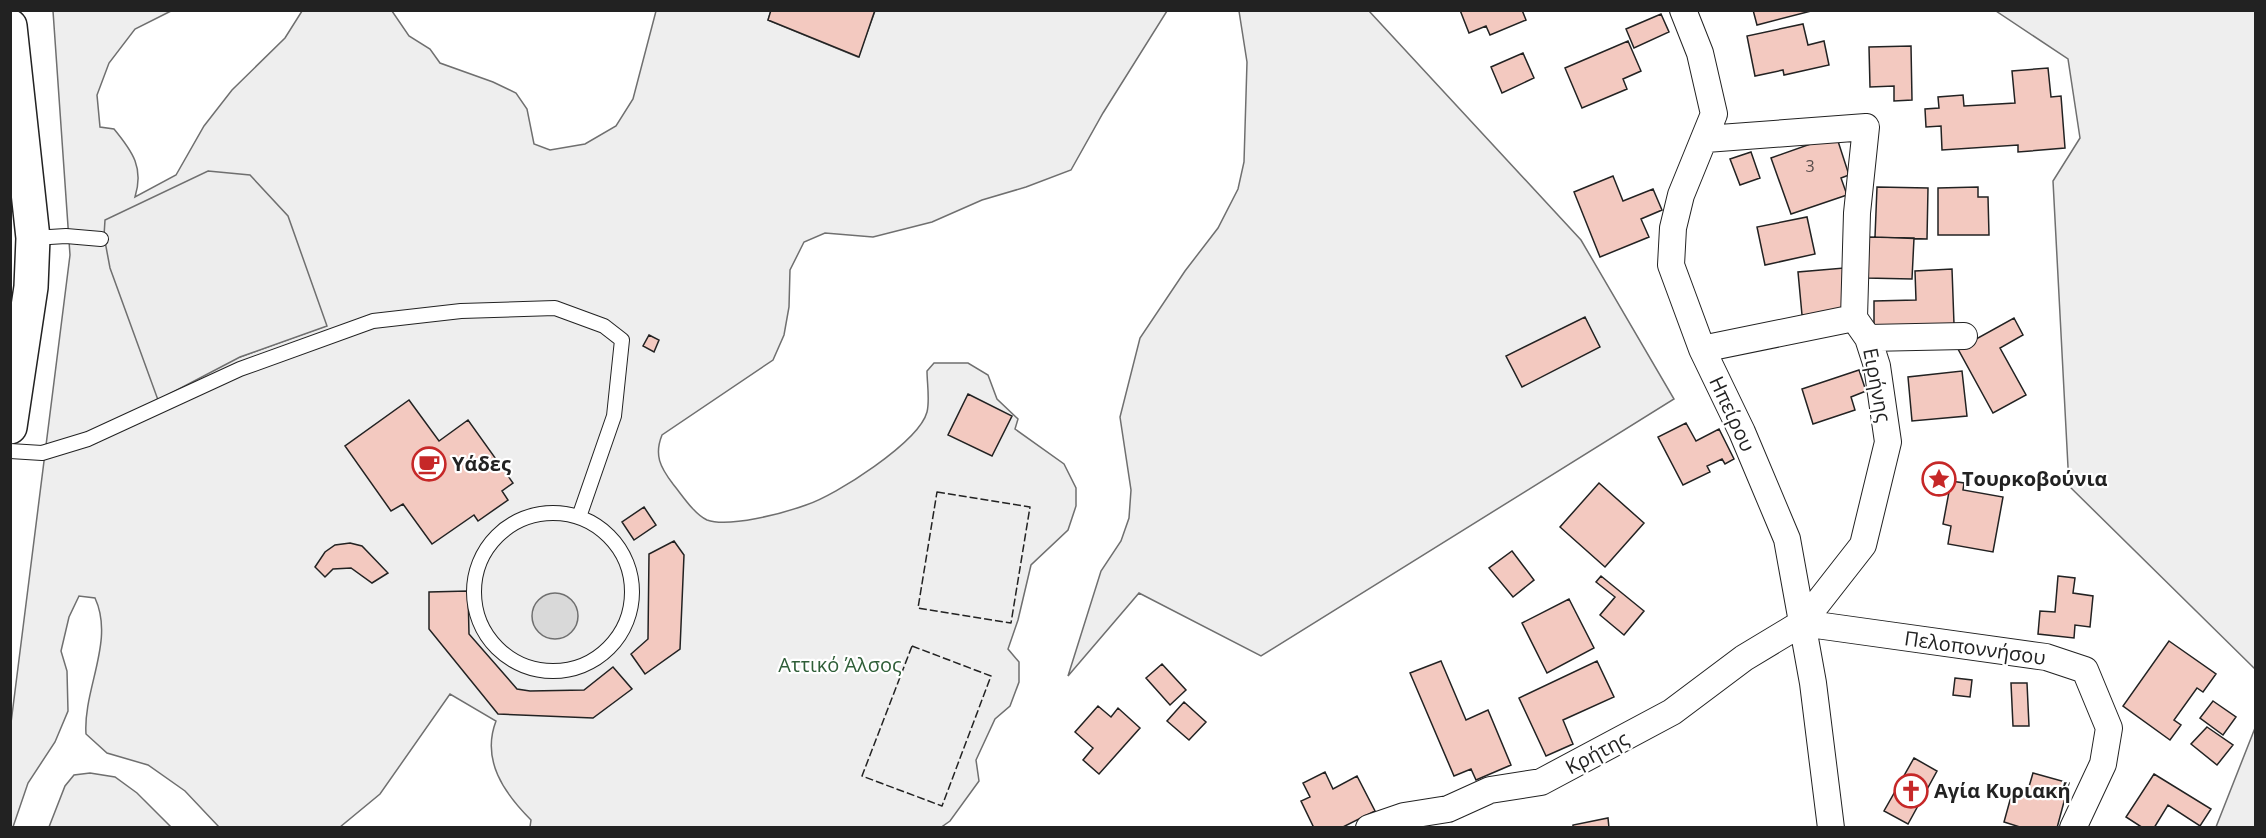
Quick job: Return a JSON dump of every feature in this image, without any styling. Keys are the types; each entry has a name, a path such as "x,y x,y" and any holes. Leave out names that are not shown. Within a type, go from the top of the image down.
{"street":[{"name":"Ηπείρου","path":"1683,10 1700,53 1714,114 1706,139 1681,195 1672,228 1671,265 1702,349 1742,432 1787,539 1813,683 1831,828"},
{"path":"10,26 33,238 32,287 10,427"},
{"name":"Ειρήνης","path":"1706,139 1866,127 1857,213 1861,328 1877,366 1888,442 1863,545 1802,623"},
{"path":"1702,349 1861,328 1964,336"},
{"name":"Πελοποννήσου","path":"1802,623 2046,657 2085,670 2109,728 2103,764 2073,828"},
{"name":"Κρήτης","path":"1369,828 1404,816 1448,809 1490,790 1541,782 1672,712 1744,658 1802,623"}],"lane":[{"path":"33,238 66,236 101,239"},
{"path":"10,451 42,453 88,439 240,369 374,321 461,311 555,308 604,326 622,340 614,416 579,517"},
{"path":"553,513 579,517 602,530 620,550 630,574 632,602 624,627 609,649 587,664 562,671 536,671 512,661 492,645 478,622 472,597 475,572 486,548 504,529 528,517 553,513"}],"green space":[{"name":"Αττικό Άλσος","path":"53,11 171,11 135,29 109,63 97,95 100,127 114,129 127,145 135,161 138,177 135,197 176,175 204,126 232,90 285,38 302,11 392,11 409,36 430,49 440,63 516,93 527,109 534,144 550,150 585,144 616,126 633,99 656,11 771,11 768,20 858,57 875,11 1167,11 1103,113 1071,170 982,200 932,222 873,237 825,233 804,242 790,270 789,307 784,335 773,360 662,435 660,442 660,461 665,472 702,517 717,522 729,522 771,515 819,500 855,480 893,452 921,424 927,412 927,371 934,363 968,363 988,375 997,399 1018,419 1015,429 1064,464 1076,488 1076,506 1068,530 1031,565 1018,620 1008,649 1019,662 1019,682 1010,706 995,719 976,760 979,781 950,821 940,828 530,827 531,820 504,787 493,762 492,735 496,721 450,694 380,794 340,827 219,827 185,791 148,765 107,753 86,734 86,717 102,631 95,598 79,596 69,617 61,651 67,671 68,711 55,742 28,783 11,828 11,723 70,255","holes":["208,171 326,326 240,357"]},
{"path":"1239,11 1369,11 1581,240 1674,399 1261,656 1139,593 1068,676 1101,571 1121,541 1129,518 1131,490 1120,417 1140,338 1185,271 1218,228 1238,189 1244,162 1247,62"},
{"path":"1996,11 2255,11 2255,669 2069,486 2053,181 2080,138 2068,59"},
{"path":"2255,728 2255,827 2216,827"},
{"path":"90,773 115,777 137,793 171,827 49,827 65,786 74,775"}],"shaded area":[{"path":"208,171 250,175 288,216 327,326 240,357 158,400 110,268 104,236 105,220"},
{"path":"555,593 571,600 578,616 571,632 555,639 539,632 532,616 539,600"}],"building":[{"path":"771,10 875,10 859,57 768,20"},
{"path":"1460,10 1522,10 1526,20 1490,35 1486,26 1469,33"},
{"path":"1753,10 1815,10 1757,25"},
{"path":"1661,14 1669,32 1634,48 1626,29"},
{"path":"1803,24 1808,45 1824,41 1829,65 1784,75 1783,70 1755,76 1747,36"},
{"path":"1628,41 1641,71 1623,79 1627,89 1582,108 1565,68"},
{"path":"1911,46 1912,100 1894,101 1894,86 1870,87 1869,47"},
{"path":"1523,53 1534,78 1502,93 1491,67"},
{"path":"2048,68 2051,97 2061,96 2065,148 2018,152 2018,145 1942,150 1941,126 1926,127 1925,109 1939,108 1938,97 1963,95 1964,106 2015,103 2012,71"},
{"path":"1836,135 1849,175 1841,178 1847,195 1791,214 1771,158"},
{"path":"1751,152 1760,178 1740,185 1730,159"},
{"path":"1613,176 1623,201 1653,189 1662,210 1641,219 1649,237 1600,257 1574,192"},
{"path":"1877,187 1928,188 1927,239 1875,237"},
{"path":"1978,187 1978,197 1988,197 1989,235 1938,235 1938,188"},
{"path":"1807,217 1815,254 1765,265 1757,227"},
{"path":"1868,237 1914,238 1912,279 1866,278"},
{"path":"1844,268 1848,312 1802,315 1798,272"},
{"path":"1952,269 1954,324 1874,327 1874,301 1916,300 1915,271"},
{"path":"1585,317 1600,347 1522,387 1506,356"},
{"path":"2014,318 2023,335 2000,348 2026,395 1993,413 1958,349"},
{"path":"649,335 659,340 654,352 643,346"},
{"path":"1859,370 1866,391 1851,397 1855,410 1813,424 1802,389"},
{"path":"1962,371 1967,416 1912,421 1908,377"},
{"path":"968,394 1012,416 992,456 948,435"},
{"name":"Υάδες","path":"409,400 439,441 468,420 513,483 502,491 508,500 478,521 474,515 432,544 403,504 391,511 345,446"},
{"path":"1686,423 1696,441 1719,429 1734,459 1725,464 1722,459 1707,466 1710,472 1683,485 1658,437"},
{"path":"1951,481 1964,483 1963,490 2003,497 1993,552 1948,544 1951,526 1943,524"},
{"path":"1599,483 1644,523 1605,567 1560,527"},
{"path":"644,507 656,525 634,540 622,522"},
{"path":"674,541 684,555 680,649 645,674 631,654 648,639 649,554"},
{"path":"350,543 362,546 388,573 372,583 351,568 333,569 325,577 315,567 325,552 335,545"},
{"path":"1512,551 1534,580 1513,597 1489,568"},
{"path":"1601,576 1644,611 1624,635 1600,615 1615,597 1596,582"},
{"path":"2058,576 2075,578 2073,593 2093,596 2090,627 2075,625 2074,638 2038,634 2040,611 2055,612"},
{"path":"468,591 469,634 517,689 530,691 584,690 613,667 632,689 593,718 498,714 429,629 429,592"},
{"path":"1569,599 1594,648 1547,673 1522,623"},
{"path":"2169,641 2216,674 2203,692 2197,688 2174,720 2181,725 2170,740 2123,706"},
{"path":"1441,661 1466,720 1488,710 1511,765 1476,780 1471,769 1454,776 1410,673"},
{"path":"1597,661 1614,697 1563,720 1573,744 1546,756 1519,698"},
{"path":"1162,664 1186,690 1170,705 1146,678"},
{"path":"1955,678 1972,680 1970,697 1953,695"},
{"path":"2011,683 2027,683 2029,726 2013,726"},
{"path":"2213,701 2236,717 2223,735 2200,718"},
{"path":"1184,702 1206,722 1189,740 1167,721"},
{"path":"1098,706 1111,717 1118,708 1140,728 1099,774 1083,760 1093,748 1075,732"},
{"path":"2207,727 2233,745 2217,765 2191,744"},
{"name":"Αγία Κυριακή","path":"1914,758 1937,771 1908,824 1884,811"},
{"path":"1325,772 1333,789 1357,776 1375,811 1341,828 1314,828 1301,801 1310,797 1303,783"},
{"path":"2033,773 2069,783 2057,828 2023,828 2004,822 2012,793 2026,797"},
{"path":"2154,774 2211,809 2200,826 2168,805 2154,828 2143,828 2126,817"},
{"path":"1608,818 1609,828 1573,828 1573,825"}],"fence":[{"path":"937,492 1030,507 1011,623 918,608 937,492"},
{"path":"912,646 991,676 942,806 862,776 912,646"}],"place":[{"name":"Υάδες","path":"429,464"},
{"name":"Τουρκοβούνια","path":"1939,479"},
{"name":"Αγία Κυριακή","path":"1911,791"}]}
